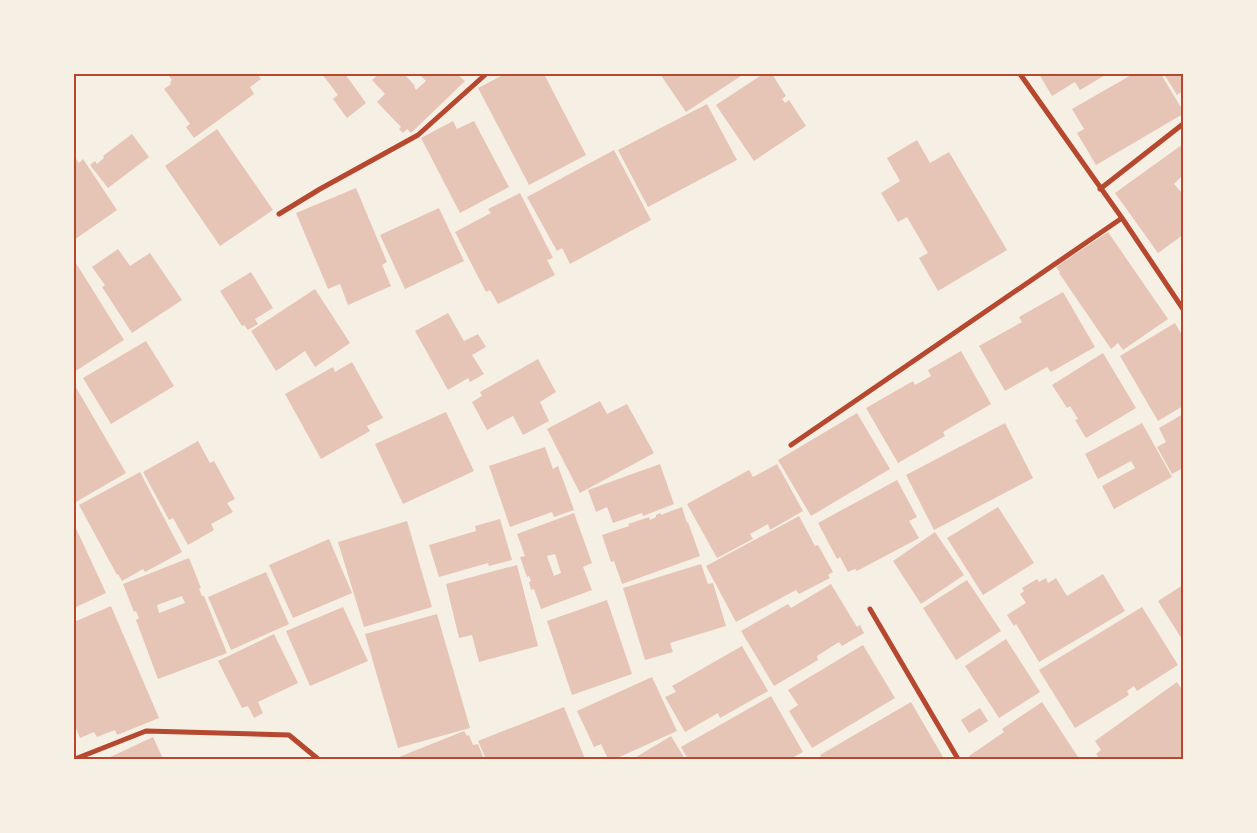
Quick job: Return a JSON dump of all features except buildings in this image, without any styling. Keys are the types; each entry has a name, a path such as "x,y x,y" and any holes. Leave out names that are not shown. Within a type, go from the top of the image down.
{"street":[{"path":"279,214 418,135 486,74"},
{"path":"1020,74 1122,218 1183,309"},
{"path":"1100,189 1183,124"},
{"path":"791,445 1122,218"},
{"path":"870,609 958,759"},
{"path":"75,759 146,731 289,735 318,759"}]}
